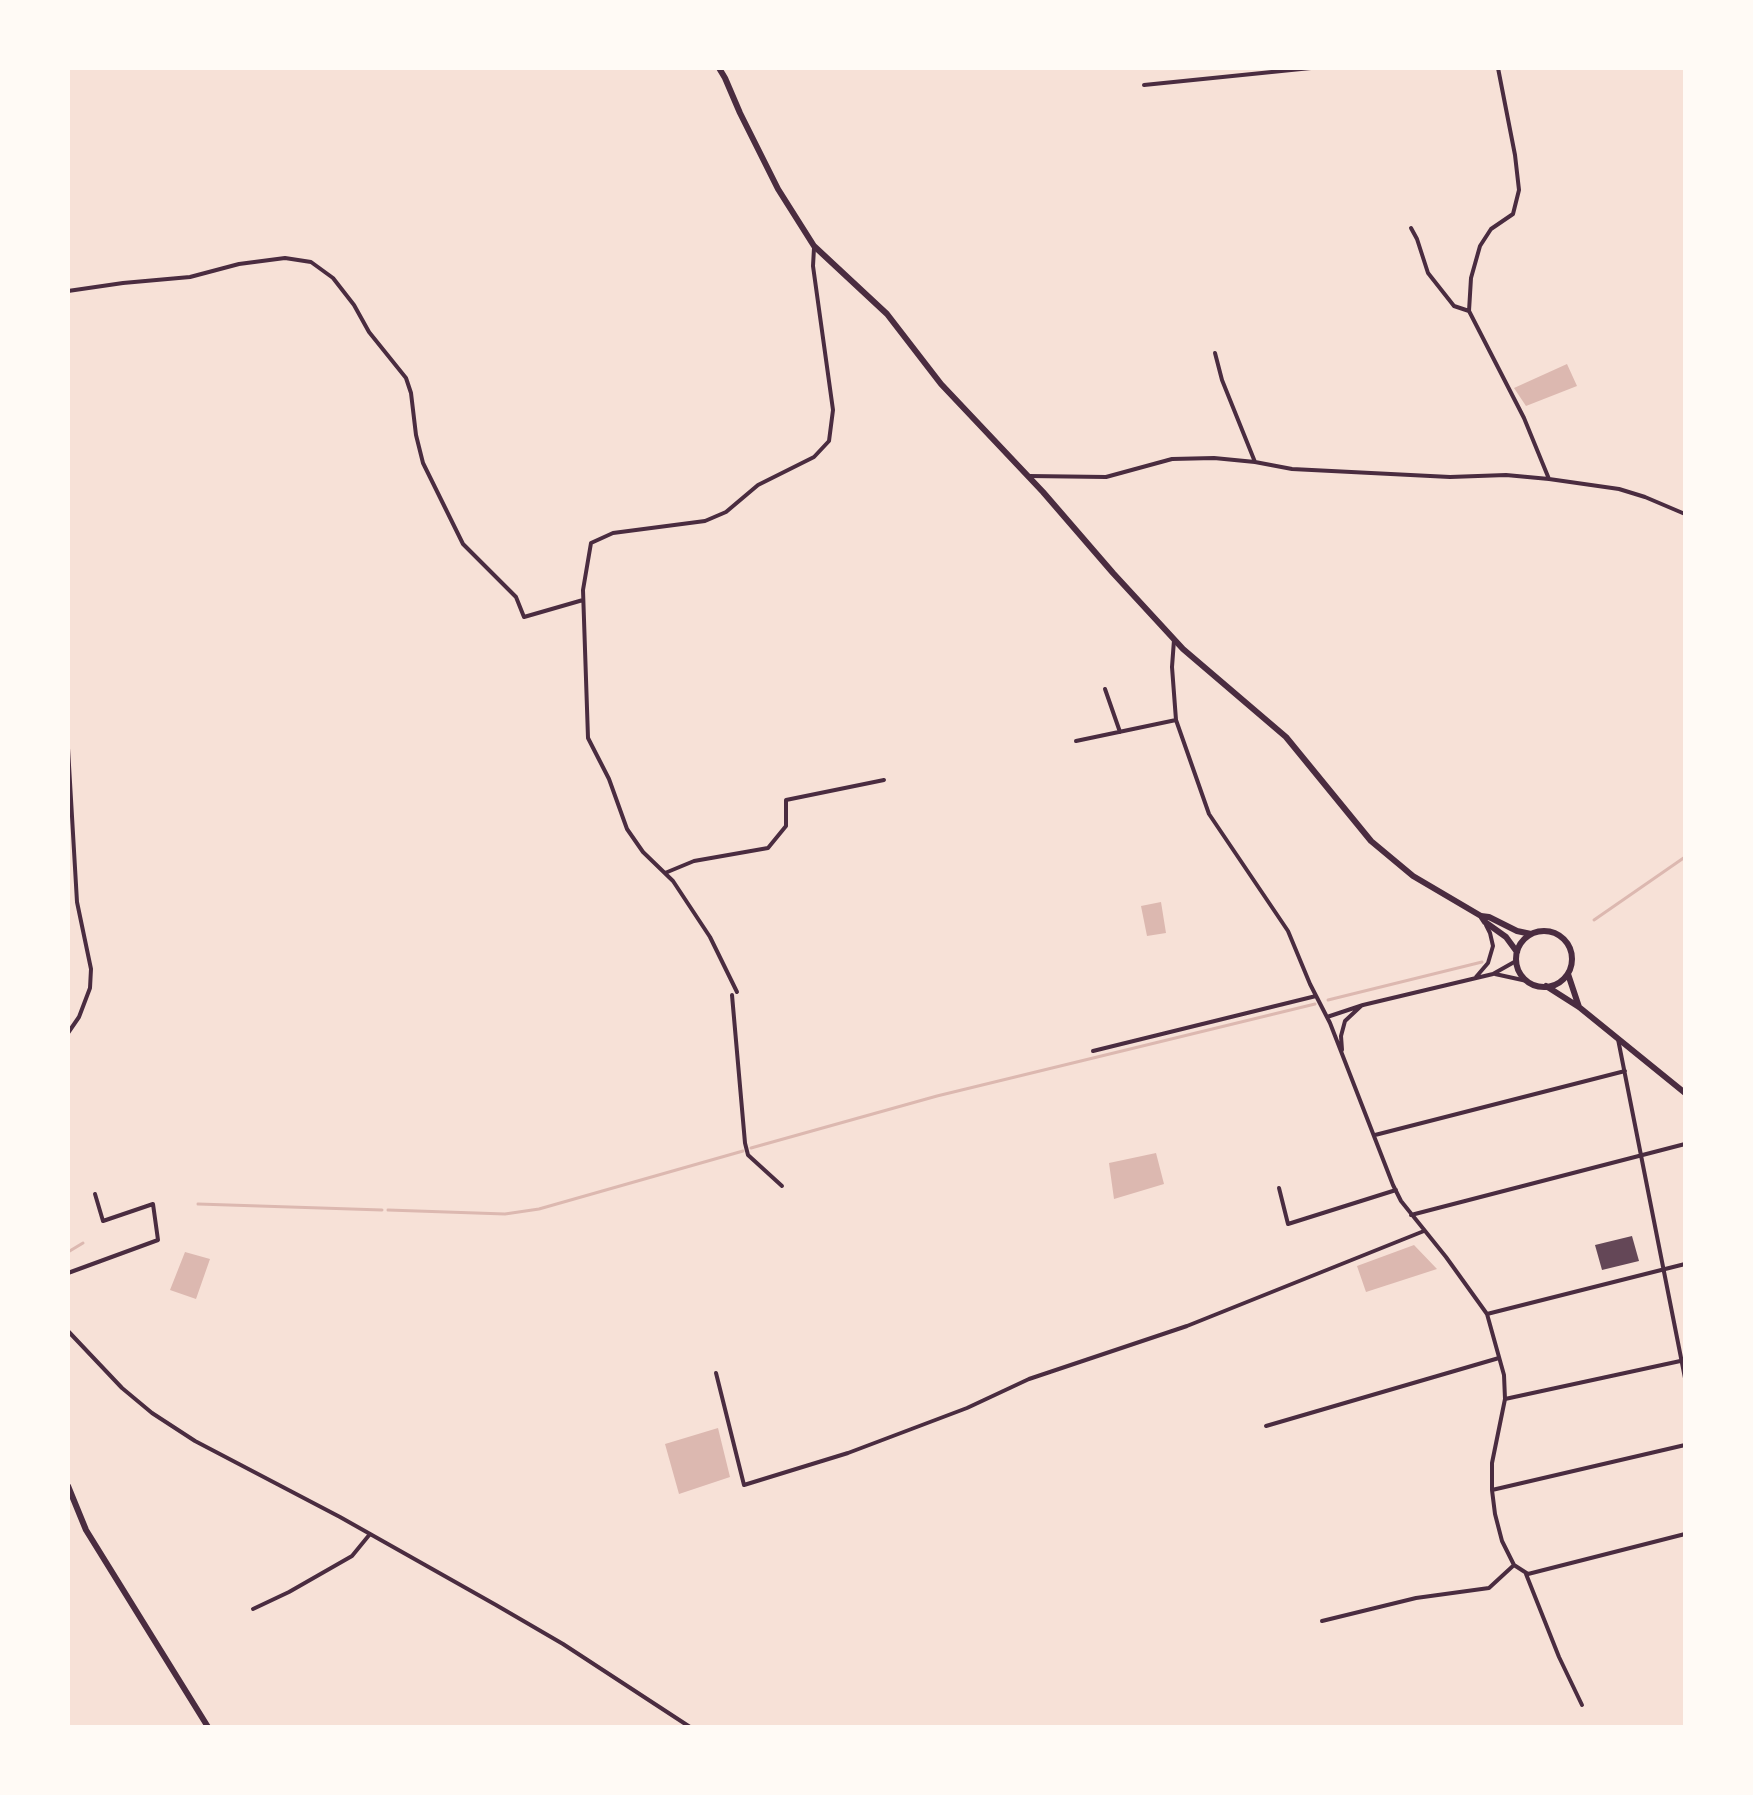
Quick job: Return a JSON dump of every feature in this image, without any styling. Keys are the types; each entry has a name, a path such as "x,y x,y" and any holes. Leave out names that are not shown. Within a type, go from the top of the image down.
{"main road":[{"path":"719,68 778,189 814,246 887,314 941,384 1043,492 1174,639 1211,675 1286,737 1371,841 1413,876 1501,932 1517,952"},
{"path":"1483,919 1489,917 1517,931 1531,934"},
{"path":"1550,931 1569,945 1571,966 1568,974 1555,985 1531,984 1520,975 1517,952 1519,945 1531,934 1550,931"},
{"path":"1568,974 1579,1007"},
{"path":"1546,986 1618,1037 1685,1093"},
{"path":"68,1486 86,1530 208,1727"}],"street":[{"path":"1144,85 1311,68"},
{"path":"1498,68 1519,190 1513,214 1491,229 1480,246 1471,278 1469,311 1524,418 1549,479"},
{"path":"1411,228 1428,273 1454,306 1469,311"},
{"path":"782,1186 748,1155 734,994 710,937 673,881 643,852 627,829 609,779 588,738 583,600 591,543 613,533 705,521 726,512 758,485 814,457 829,441 833,410 813,266 814,246"},
{"path":"68,291 190,277 239,264 285,258 311,262 333,278 354,305 369,332 406,378 423,463 463,544 516,597 524,617 583,600"},
{"path":"1215,353 1222,380 1255,462"},
{"path":"1027,476 1106,477 1172,459 1214,458 1292,469 1549,479 1619,489 1685,514"},
{"path":"1174,639 1172,667 1176,720 1209,814 1288,931 1342,1053 1396,1190 1411,1215 1487,1314 1504,1375 1505,1399 1492,1463 1495,1514 1502,1541 1514,1565 1526,1573 1559,1657 1582,1705"},
{"path":"1105,689 1120,732"},
{"path":"1076,741 1176,720"},
{"path":"68,748 77,902 91,969 90,988 79,1017 68,1033"},
{"path":"665,873 694,861 768,848 786,826 786,800 884,780"},
{"path":"1475,977 1488,963 1493,946 1483,919"},
{"path":"1328,1020 1363,1005 1493,974 1516,961"},
{"path":"1493,974 1527,981"},
{"path":"1093,1051 1316,996"},
{"path":"1342,1053 1341,1036 1345,1021 1363,1005"},
{"path":"1618,1037 1685,1378"},
{"path":"1375,1135 1625,1071"},
{"path":"1411,1215 1685,1144"},
{"path":"1279,1188 1288,1224 1396,1190"},
{"path":"68,1273 158,1240 153,1204 103,1221 95,1194"},
{"path":"716,1373 744,1485 848,1453 967,1408 1029,1379 1187,1326 1424,1231"},
{"path":"1487,1314 1685,1264"},
{"path":"68,1331 122,1388 152,1413 195,1441 370,1534 549,1636 690,1727"},
{"path":"1266,1426 1499,1358"},
{"path":"1505,1399 1683,1360"},
{"path":"1492,1490 1685,1445"},
{"path":"253,1609 352,1556 370,1534"},
{"path":"1526,1573 1685,1534"},
{"path":"1322,1621 1416,1598 1489,1588 1514,1565"}],"shaded area":[{"path":"1567,364 1577,386 1526,406 1514,388"},
{"path":"1161,902 1166,933 1147,936 1141,906"},
{"path":"1156,1153 1164,1184 1114,1199 1109,1163"},
{"path":"1414,1245 1437,1269 1366,1292 1357,1266"},
{"path":"185,1252 210,1259 196,1299 170,1290"},
{"path":"718,1428 730,1477 679,1494 665,1444"}],"building":[{"path":"1632,1236 1639,1261 1602,1270 1595,1245"}],"waterway":[{"path":"1594,920 1685,857"},
{"path":"1328,1000 1482,962"},
{"path":"751,1148 937,1096 1315,1004"},
{"path":"388,1210 505,1214 539,1209 743,1151"},
{"path":"198,1204 382,1210"},
{"path":"68,1252 83,1243"}]}
